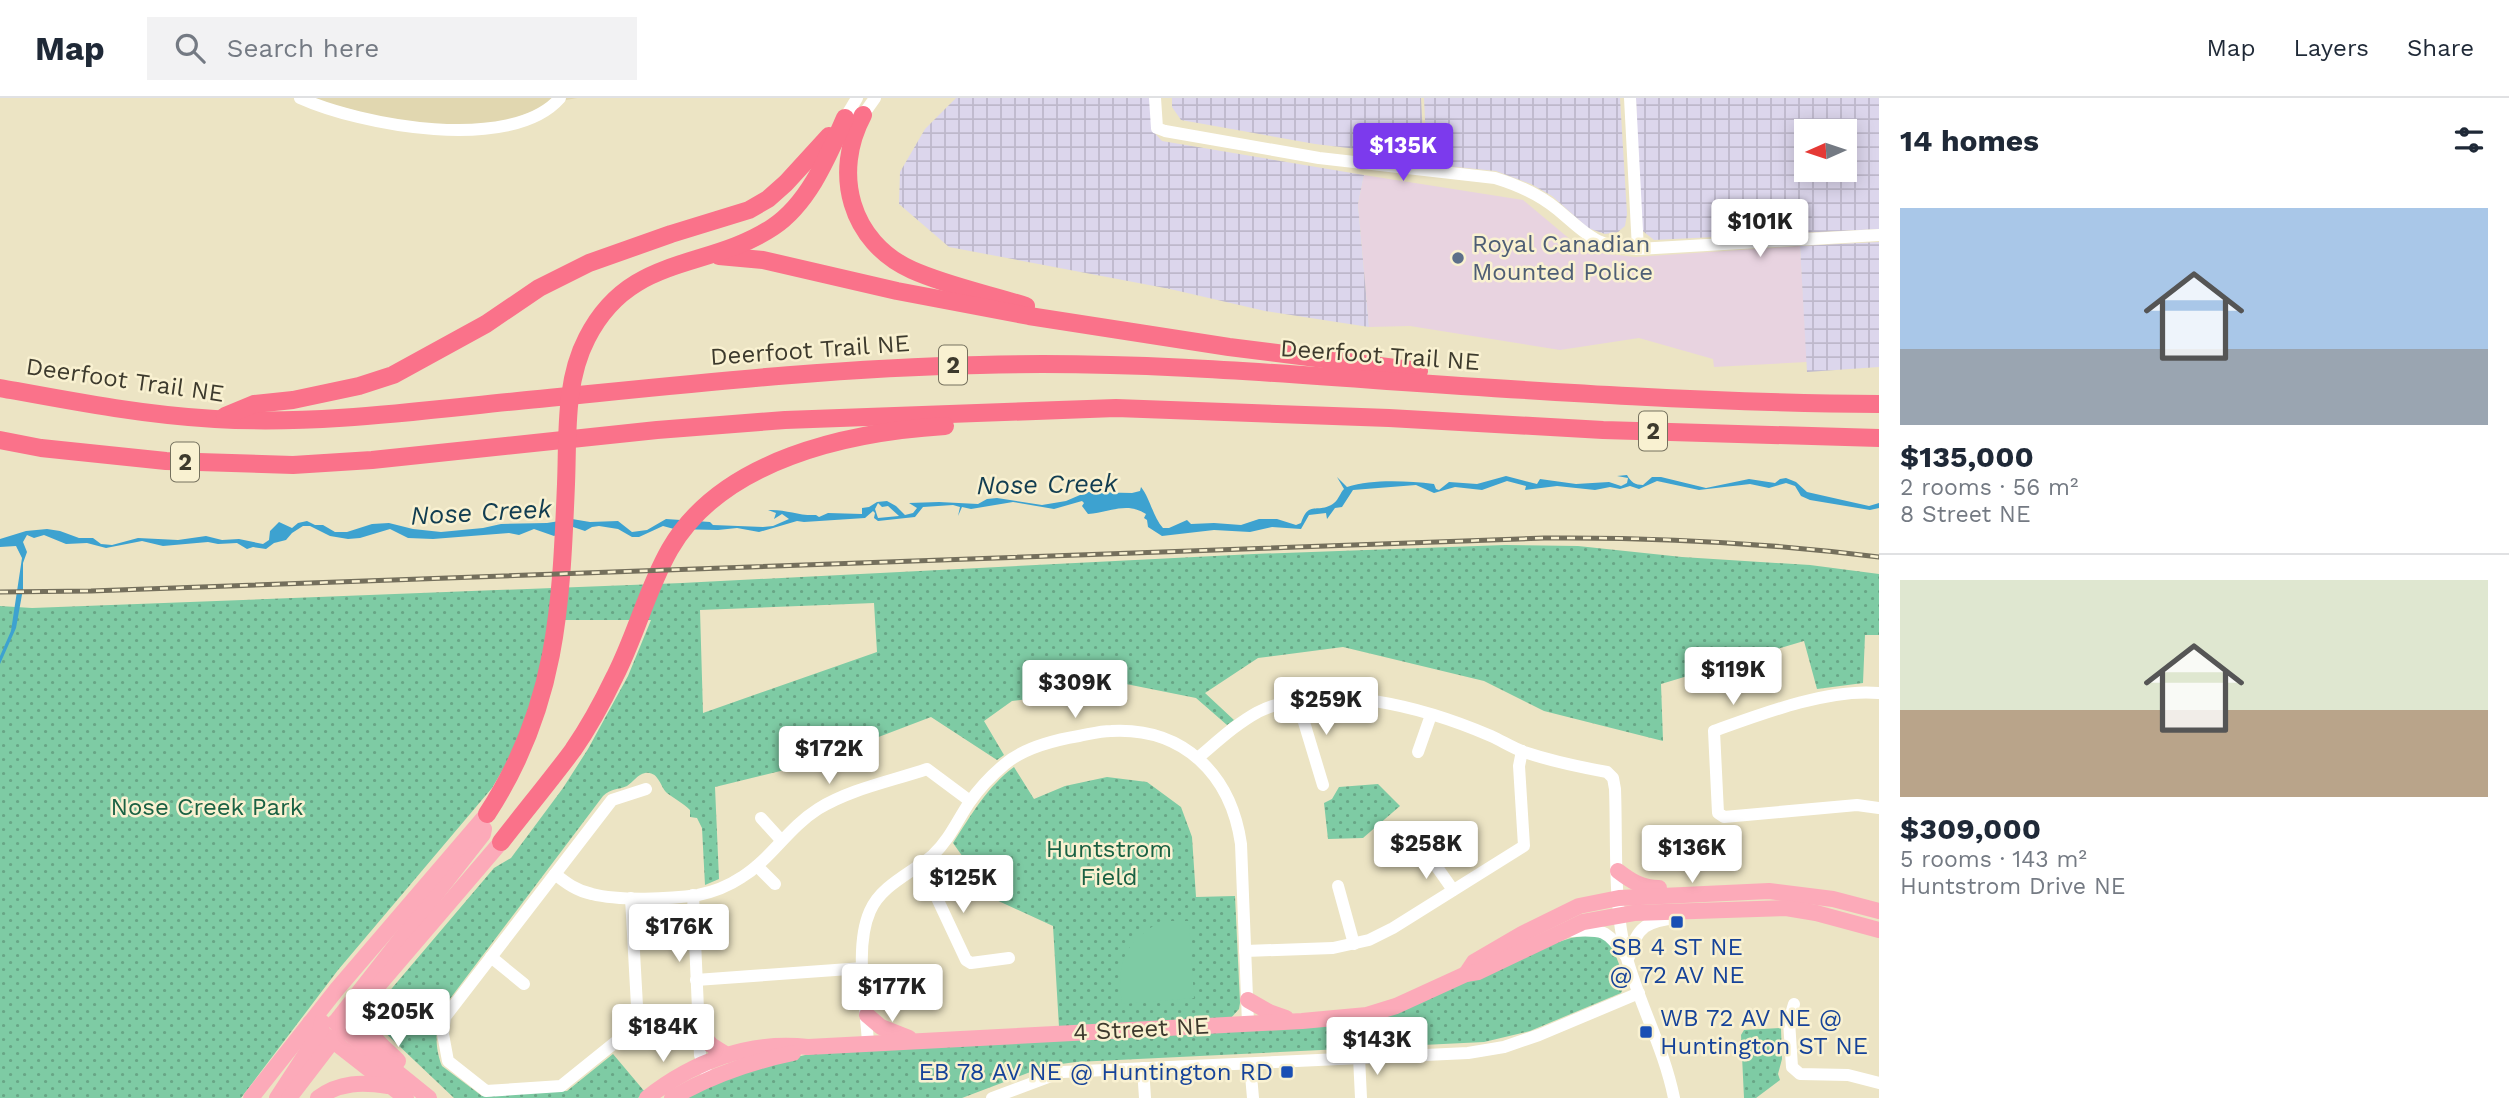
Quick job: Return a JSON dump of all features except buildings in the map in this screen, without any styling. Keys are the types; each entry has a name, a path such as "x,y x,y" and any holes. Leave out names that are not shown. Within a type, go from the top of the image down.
{"highway":[{"path":"860,106 848,155 847,183 857,216 869,236 882,250 901,265 932,277 1114,330"},
{"path":"486,814 524,745 543,690 557,626 562,580 570,406 576,366 588,335 604,312 636,282 670,266 748,241 775,226 799,203 829,154 845,118"},
{"path":"218,419 254,404 293,400 359,386 393,375 486,324 539,288 589,263 750,210 786,183 817,152 845,118"},
{"path":"695,258 727,256 763,260 932,298 1114,330 1482,378 1526,389"},
{"name":"Deerfoot Trail NE","path":"0,388 112,408 218,419 294,420 736,379 899,367 1028,363 1213,369 1526,389 1879,404"},
{"name":"2","path":"0,440 41,448 166,461 293,465 372,460 657,430 785,420 1116,408 1283,413 1835,439 1879,438"},
{"path":"501,842 575,747 616,675 655,579 678,537 705,506 732,486 804,451 846,438 890,430 993,424 1248,419 1283,413"},
{"path":"1835,439 1879,444"}],"main road":[{"path":"277,1098 327,1026 484,834 486,814"},
{"path":"251,1098 327,1026 361,1007 501,842"},
{"path":"1618,871 1634,883 1649,888 1727,888 1749,891"},
{"name":"4 Street NE","path":"1466,974 1474,962 1525,932 1579,906 1619,898 1749,891 1832,899 1879,911"},
{"name":"4 Street NE","path":"673,1098 727,1055 766,1047 1302,1021 1367,1015 1396,1006 1466,974 1478,972 1584,922 1620,914 1786,908 1879,930"},
{"path":"1248,1000 1269,1012 1302,1021"},
{"path":"361,1007 364,1025 370,1034 431,1098"},
{"path":"867,1015 881,1027 918,1041"},
{"path":"327,1026 406,1098"},
{"path":"289,1098 327,1026"},
{"path":"327,1026 431,1098"},
{"path":"699,1031 715,1049 727,1055"},
{"name":"4 Street NE","path":"647,1098 685,1072 755,1062 808,1047"},
{"path":"318,1098 340,1086 353,1084 392,1087"}],"street":[{"path":"300,98 341,113 369,119 416,127 485,130 513,125 537,116 560,98"},
{"path":"845,118 875,98"},
{"path":"1155,98 1157,128 1170,132 1319,158 1495,178 1523,187 1557,209 1576,228 1615,248 1638,249 1879,235"},
{"path":"1630,98 1638,249"},
{"path":"1879,693 1828,697 1767,712 1714,731 1718,813 1724,817 1857,805 1879,808"},
{"path":"1199,757 1234,727 1258,712 1297,699 1334,696 1366,699 1456,722 1522,751 1607,772 1613,778 1620,914 1627,959 1668,1072 1674,1098"},
{"path":"1297,699 1323,785"},
{"path":"1418,752 1431,716"},
{"path":"868,1043 863,968 864,939 869,913 878,895 921,864 954,831 970,801 1017,756 1071,737 1111,731 1137,732 1182,746 1199,757 1219,782 1231,803 1241,844 1248,1023"},
{"path":"1245,951 1334,948 1354,944 1393,928 1524,846 1519,766 1522,751"},
{"path":"555,874 567,884 592,895 631,898 692,895 723,887 757,866 780,840 820,808 855,793 928,769 970,801"},
{"path":"631,898 638,1024 561,1086 486,1091 447,1061 443,1034 445,1017 612,800 646,789"},
{"path":"761,818 780,840"},
{"path":"1427,853 1453,890"},
{"path":"921,864 965,960 971,963 1010,958"},
{"path":"757,866 775,884"},
{"path":"1338,886 1354,944"},
{"path":"1620,914 1640,903 1753,899 1779,893"},
{"path":"692,895 699,1031 706,1071"},
{"path":"1627,959 1636,936 1655,921 1720,917 1744,909"},
{"path":"1563,932 1588,930 1607,933 1627,959"},
{"path":"491,957 524,984"},
{"path":"696,980 863,968"},
{"path":"992,1098 1062,1072 1250,1065 1468,1052 1504,1047 1639,993"},
{"path":"1794,1004 1789,1021 1792,1068 1800,1074 1848,1075 1879,1083"},
{"path":"1359,1057 1361,1098"},
{"path":"1250,1065 1253,1098"},
{"path":"1143,1068 1145,1098"}],"shaded area":[{"path":"308,98 577,98 556,102 485,130 416,127"},
{"path":"956,98 1151,98 1151,129 1162,141 1364,175 1358,204 1369,327 1265,311 1170,289 949,247 899,204 900,172 925,129"},
{"path":"1172,98 1421,98 1424,157 1315,144 1181,120 1172,107"},
{"path":"1424,98 1620,98 1627,214 1625,226 1618,232 1605,234 1588,228 1552,196 1531,184 1496,171 1427,164"},
{"path":"1636,98 1879,98 1879,229 1654,240 1639,228"},
{"path":"1364,175 1523,200 1584,251 1635,257 1800,246 1807,362 1714,367 1713,359 1639,338 1560,350 1410,326 1369,327 1358,204"},
{"path":"1879,242 1879,367 1807,372 1800,246"}],"green space":[{"name":"Nose Creek Park","path":"1505,545 1578,546 1682,557 1810,565 1879,574 1879,635 1865,635 1863,683 1817,689 1804,641 1661,684 1663,741 1544,711 1484,681 1343,647 1258,658 1205,693 1234,720 1227,725 1196,698 1121,683 1012,701 984,721 1004,755 997,760 931,717 805,765 715,787 719,879 705,885 702,828 697,818 690,817 690,810 667,793 653,774 642,774 627,786 603,796 443,1008 436,1037 442,1066 482,1096 567,1091 613,1054 645,1092 638,1098 454,1098 376,1024 373,1017 376,1007 494,868 511,858 563,788 628,676 651,620 554,620 548,650 515,749 492,788 338,970 241,1098 0,1098 0,606 32,608 682,583 1254,554","holes":["874,603 877,652 703,713 700,610"]},
{"name":"Huntstrom Field","path":"1014,767 1034,799 1065,786 1107,777 1147,782 1181,807 1192,837 1196,897 1235,896 1240,1003 1239,1009 1230,1019 1059,1027 1053,926 992,898 953,843 988,792"},
{"path":"1378,784 1400,806 1363,838 1328,839 1324,803 1332,799 1339,787"},
{"path":"1161,921 1189,921 1194,998 1122,1004 1120,976 1125,955 1138,937"},
{"path":"1594,934 1610,941 1626,982 1621,993 1530,1031 1484,1042 1076,1062 1046,1066 962,1098 685,1098 761,1067 809,1054 1350,1024 1552,944"},
{"path":"1781,1028 1782,1059 1778,1074 1780,1080 1756,1098 1744,1098 1741,1035 1744,1030"}],"water":[{"path":"1627,475 1630,480 1640,485 1652,477 1661,477 1706,488 1749,479 1775,483 1786,478 1796,482 1807,492 1869,506 1879,503 1879,508 1870,510 1810,500 1801,496 1795,486 1786,483 1769,488 1750,484 1699,490 1657,481 1639,489 1630,486 1595,490 1557,486 1525,490 1526,486 1507,481 1482,490 1455,487 1434,493 1416,485 1353,490 1342,507 1335,508 1327,519 1326,513 1309,515 1301,529 1272,527 1250,532 1214,530 1162,536 1148,527 1144,518 1146,514 1139,510 1124,508 1088,514 1082,501 1054,509 1013,502 971,509 962,507 958,516 960,507 953,505 923,507 915,517 878,521 874,518 873,511 865,518 797,521 759,532 737,528 674,529 663,526 639,537 632,537 618,529 599,526 585,531 573,527 554,536 534,529 519,535 509,533 433,539 408,538 390,529 348,539 330,536 310,526 303,526 286,540 274,543 266,549 247,549 237,543 208,542 163,546 142,541 106,548 87,543 66,544 44,535 34,538 27,535 23,542 27,552 23,563 23,589 16,628 0,664 0,656 11,631 22,558 16,546 0,547 0,539 26,531 60,531 112,545 138,538 178,540 206,536 263,544 269,540 270,531 279,522 292,528 307,521 323,525 335,532 389,523 441,532 572,519 590,522 618,521 632,532 647,530 666,519 710,522 713,525 763,527 789,519 782,514 774,519 776,513 768,510 819,517 828,513 862,514 862,508 877,502 887,501 905,515 913,513 917,508 909,503 978,504 997,498 1042,505 1066,501 1087,492 1132,493 1140,491 1141,487 1163,528 1187,520 1191,524 1241,525 1259,519 1277,519 1296,525 1301,523 1307,511 1323,508 1336,501 1344,489 1337,477 1347,487 1401,482 1434,484 1439,490 1449,482 1477,484 1506,476 1537,484 1540,479 1576,484 1609,482 1621,486 1627,483 1628,478 1617,476","holes":["878,503 882,507 888,506 899,516 878,518 875,509"]}],"railway":[{"path":"0,592 91,591 1544,538 1712,542 1879,557"}],"place":[{"name":"Royal Canadian Mounted Police","path":"1458,258"},
{"name":"SB 4 ST NE @ 72 AV NE","path":"1677,922"},
{"name":"WB 72 AV NE @ Huntington ST NE","path":"1646,1032"},
{"name":"EB 78 AV NE @ Huntington RD","path":"1287,1072"}],"water label":[{"name":"Nose Creek","path":"1047,484"},
{"name":"Nose Creek","path":"481,512"}]}
